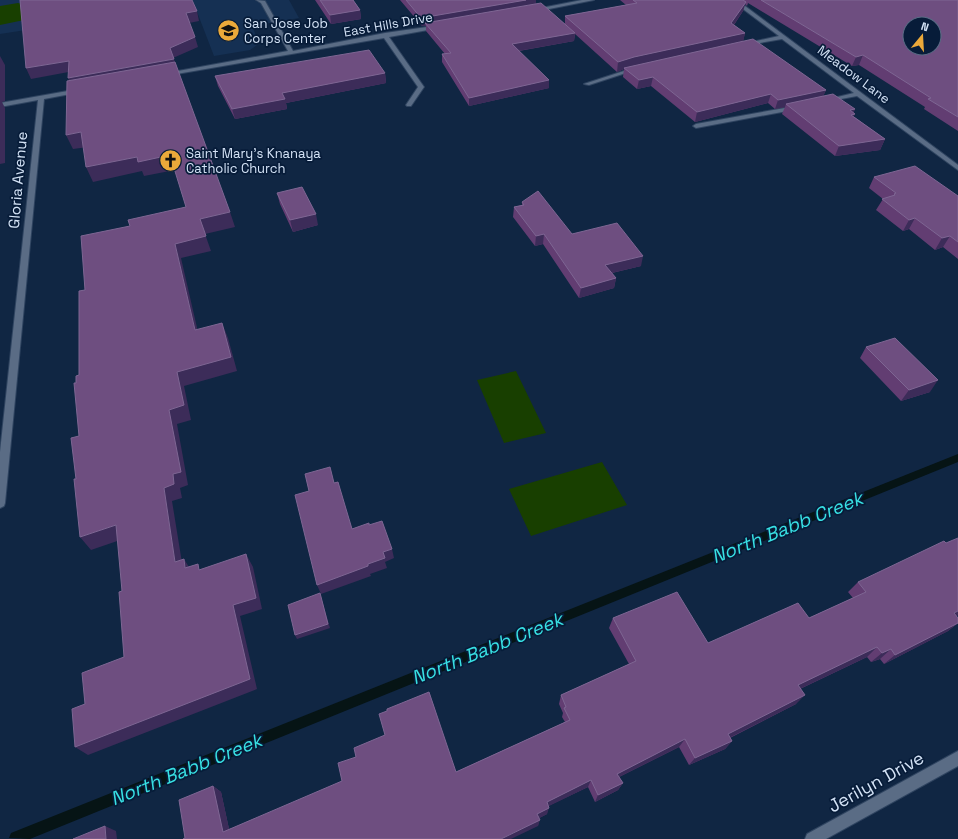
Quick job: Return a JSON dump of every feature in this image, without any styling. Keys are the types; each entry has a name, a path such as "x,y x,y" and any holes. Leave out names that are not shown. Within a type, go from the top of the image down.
{"street":[{"path":"259,0 263,2 291,52"},
{"path":"524,12 576,1 591,0"},
{"name":"Meadow Lane","path":"734,0 958,168"},
{"name":"East Hills Drive","path":"158,76 446,25"},
{"path":"385,35 421,87 409,104"},
{"path":"737,46 784,37"},
{"path":"587,84 641,68"},
{"path":"0,105 88,89"},
{"path":"822,102 860,93"},
{"name":"Gloria Avenue","path":"0,503 41,98"},
{"path":"696,126 807,106"},
{"name":"Jerilyn Drive","path":"812,839 958,758"}],"shaded area":[{"name":"San Jose Job Corps Center","path":"0,0 289,0 299,18 252,26 258,40 257,45 250,50 214,56 194,4 0,34"}],"green space":[{"path":"18,3 22,4 29,19 0,25 0,6"},
{"path":"516,371 546,433 504,443 477,380"},
{"path":"602,462 627,505 531,536 509,489"}],"building":[{"path":"20,0 192,0 197,11 186,13 195,37 170,48 174,59 68,78 69,61 26,68"},
{"path":"320,0 353,0 360,10 330,15"},
{"path":"406,0 526,0 421,18"},
{"path":"633,0 743,0 746,2 731,23 745,33 634,57 618,62 565,16 637,3"},
{"path":"761,0 958,0 958,117 928,99 931,98 863,55 856,57"},
{"path":"541,3 575,33 512,44 549,80 469,98 442,54 451,53 425,23"},
{"path":"753,39 826,90 778,100 771,94 697,112 653,77 639,80 624,68"},
{"path":"369,50 385,73 282,93 285,99 232,109 215,76"},
{"path":"175,62 230,212 200,219 206,236 175,244 195,330 222,323 231,357 177,372 184,405 169,410 181,472 173,474 174,484 164,488 175,562 184,559 185,568 198,564 199,570 246,554 256,598 233,605 250,679 75,747 72,709 85,704 82,673 124,657 119,592 122,591 116,525 80,537 74,479 76,479 71,438 79,436 74,383 76,383 76,376 79,375 79,291 85,290 81,236 130,226 128,220 186,207 170,155 138,162 137,157 86,167 81,132 66,135 67,81"},
{"path":"833,94 855,109 850,110 855,114 851,115 885,139 839,146 786,104"},
{"path":"915,166 958,196 958,242 950,236 942,238 915,218 909,220 882,199 895,195 894,194 896,193 874,177"},
{"path":"302,187 316,214 290,220 277,193"},
{"path":"538,191 572,234 617,223 643,256 605,265 616,278 581,288 544,234 536,236 514,207 524,205 522,202"},
{"path":"895,338 938,380 909,390 866,347"},
{"path":"330,467 334,483 338,482 352,529 369,523 369,525 382,521 392,549 383,552 385,558 317,585 295,495 309,491 305,474"},
{"path":"958,538 958,611 954,613 958,618 958,623 895,655 891,649 882,653 877,647 798,685 805,695 728,734 732,741 695,758 685,739 617,774 623,783 598,795 591,780 547,802 549,808 537,814 540,820 501,839 183,839 185,838 179,800 213,786 223,832 342,781 338,763 356,757 354,748 385,735 379,714 387,711 387,709 429,692 456,772 570,720 564,708 566,707 561,695 636,661 613,618 677,592 708,643 798,603 809,618 866,592 858,582 944,541 946,543"},
{"path":"320,593 328,624 295,635 288,605"},
{"path":"105,826 106,839 73,839"}],"waterway":[{"name":"North Babb Creek","path":"16,838 958,458"}],"place":[{"name":"San Jose Job Corps Center","path":"229,30"},
{"name":"Saint Mary’s Knanaya Catholic Church","path":"171,160"}]}
